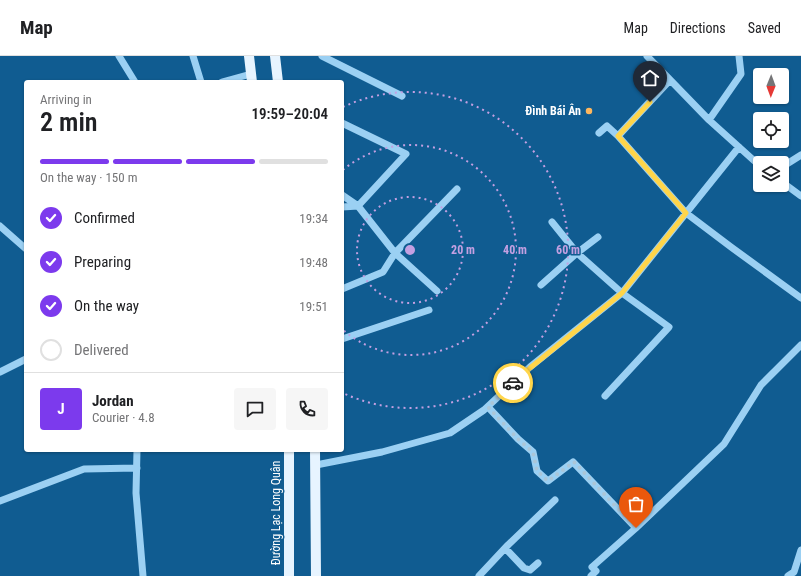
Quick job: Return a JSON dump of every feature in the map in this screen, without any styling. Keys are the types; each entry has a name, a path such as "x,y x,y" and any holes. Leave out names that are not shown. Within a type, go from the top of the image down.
{"main road":[{"path":"249,56 251,78"},
{"path":"275,56 278,80"},
{"name":"Đường Lạc Long Quân","path":"288,452 289,576"},
{"path":"315,452 316,576"}],"street":[{"path":"119,56 134,80"},
{"path":"193,56 200,80"},
{"path":"322,56 402,96"},
{"path":"647,56 709,120 753,159"},
{"path":"709,120 741,74 739,56"},
{"path":"236,80 251,78"},
{"path":"618,136 670,80"},
{"path":"344,124 406,154 358,206 344,207"},
{"path":"599,133 607,126 618,136 686,213 801,298"},
{"path":"316,465 382,452 450,433 488,407 530,368 622,293 740,147"},
{"path":"789,163 801,155"},
{"path":"789,187 801,196"},
{"path":"344,288 383,272 395,253 456,188"},
{"path":"344,196 358,206 395,253 437,291"},
{"path":"552,222 577,253 622,293 670,327 605,396"},
{"path":"0,226 24,247"},
{"path":"541,285 577,253 598,237"},
{"path":"344,338 429,310"},
{"path":"590,576 596,571 592,566 636,528 724,444 761,385 801,345"},
{"path":"0,372 24,361"},
{"path":"488,407 518,439 533,452 537,471 548,481 574,462 636,528"},
{"path":"137,452 136,493 143,576"},
{"path":"0,501 84,469 137,468"},
{"path":"479,576 505,548 555,500"},
{"path":"505,548 524,568 530,570 538,563"},
{"path":"788,576 794,572 801,550"}],"way so far":[{"path":"513,383 488,407 518,439 533,452 537,471 548,481 574,462 636,528"}],"place":[{"name":"Đình Bái Ân","path":"589,111"}],"route":[{"path":"513,383 622,293 686,213 618,136 650,102"}]}
